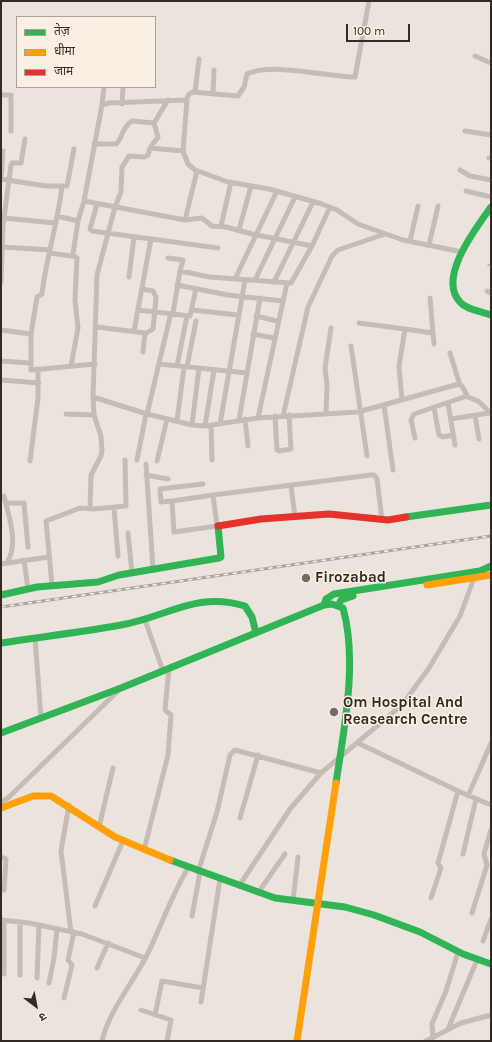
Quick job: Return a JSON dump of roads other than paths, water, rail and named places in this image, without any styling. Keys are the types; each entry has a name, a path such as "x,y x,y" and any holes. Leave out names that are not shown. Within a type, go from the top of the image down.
{"street":[{"path":"369,1 356,77 282,70 264,71 247,74 244,87 238,96 195,92 189,94 187,100 183,151 188,164 197,171 231,182 277,191 330,207 351,220 385,234 462,252"},
{"path":"475,56 491,63"},
{"path":"195,92 199,59"},
{"path":"213,94 214,70"},
{"path":"72,255 78,222 84,201 104,88"},
{"path":"122,104 123,88"},
{"path":"1,95 11,95 10,131"},
{"path":"90,509 91,475 100,460 102,451 100,433 94,415 93,397 97,327 97,275 115,206 122,192 121,172 125,161 131,155 147,156 150,148 158,137 154,123 168,100"},
{"path":"102,105 109,103 122,104 187,100"},
{"path":"94,144 116,144 119,141 125,127 132,121 154,123"},
{"path":"465,131 491,135"},
{"path":"1,282 4,218 8,181 11,164 21,163 25,139"},
{"path":"150,148 183,151"},
{"path":"4,151 1,180 62,186 67,185 74,149"},
{"path":"460,170 470,176 491,180"},
{"path":"186,220 197,171"},
{"path":"221,226 231,182"},
{"path":"62,186 44,276 42,294 36,297 31,334 31,370 95,364"},
{"path":"239,230 251,186"},
{"path":"235,279 277,191"},
{"path":"466,191 491,196"},
{"path":"255,280 295,197"},
{"path":"84,201 186,220 201,217 206,219 210,225 221,226 255,235 312,246"},
{"path":"274,282 313,202"},
{"path":"96,204 90,230 108,234 218,248"},
{"path":"410,241 418,206"},
{"path":"429,245 438,206"},
{"path":"180,271 235,279 293,283 330,207"},
{"path":"491,207 462,252 452,284 454,293 459,301 467,306 491,315"},
{"path":"57,216 78,222"},
{"path":"4,218 55,224"},
{"path":"283,416 308,307 332,256 338,250 385,234"},
{"path":"129,277 134,237"},
{"path":"134,330 151,239"},
{"path":"2,247 50,251 72,255 77,258 75,300 78,327 71,366"},
{"path":"137,460 170,317 173,314 177,285 183,260 168,258"},
{"path":"220,424 241,296 245,280"},
{"path":"258,418 277,321 287,283"},
{"path":"177,285 241,296 282,301"},
{"path":"142,289 152,291 155,294 155,312 152,330 145,334 143,352"},
{"path":"138,310 191,316 196,289"},
{"path":"239,420 260,298"},
{"path":"430,298 434,344"},
{"path":"192,310 238,315"},
{"path":"177,366 187,316"},
{"path":"256,316 277,321"},
{"path":"177,421 185,367 196,321"},
{"path":"359,324 433,333"},
{"path":"97,327 134,330 145,334"},
{"path":"326,413 327,389 325,368 331,328"},
{"path":"402,400 399,366 405,329"},
{"path":"1,330 31,334"},
{"path":"254,334 274,338"},
{"path":"351,346 367,456"},
{"path":"450,353 460,385 467,396 478,401 490,413"},
{"path":"1,361 30,363"},
{"path":"159,364 247,373"},
{"path":"192,425 199,368"},
{"path":"30,460 39,384 38,369"},
{"path":"212,460 208,426 214,370"},
{"path":"1,380 39,384"},
{"path":"93,397 147,414 192,425 208,426 245,419 275,416 360,411 460,385"},
{"path":"415,438 412,416 467,396"},
{"path":"448,403 455,445"},
{"path":"384,405 392,470"},
{"path":"434,408 440,437 454,435"},
{"path":"451,419 490,413"},
{"path":"66,414 94,415"},
{"path":"475,415 479,439"},
{"path":"275,416 277,450 279,451 291,449 289,416"},
{"path":"157,461 167,419"},
{"path":"245,419 248,446"},
{"path":"52,585 46,521 75,509 114,508 126,506 125,460"},
{"path":"146,464 153,569"},
{"path":"146,475 168,479"},
{"path":"203,484 160,489 161,502 374,475 377,479 382,520"},
{"path":"292,486 295,517"},
{"path":"1,595 52,585 98,582 132,573 220,558 213,495"},
{"path":"4,496 13,543 12,555 4,563"},
{"path":"172,501 175,533 261,519 341,514 382,520 491,505"},
{"path":"6,503 25,504 28,547"},
{"path":"114,508 118,556"},
{"path":"128,533 132,573"},
{"path":"4,563 49,557"},
{"path":"24,560 28,589"},
{"path":"324,605 329,596 466,573 486,569 491,566"},
{"path":"338,606 341,600 348,596 491,576"},
{"path":"239,886 290,808 322,773 396,711 423,677 460,616 474,578"},
{"path":"1,643 123,625 145,620 188,605 228,601 238,603 249,610 256,633"},
{"path":"1,733 121,688 324,605 332,604 343,608 346,614 349,646 348,685 339,758 297,1041"},
{"path":"144,850 168,751 171,715 165,710 166,670 145,620"},
{"path":"35,638 41,718"},
{"path":"1,802 8,798 121,688"},
{"path":"358,743 468,796 491,805"},
{"path":"468,796 491,743"},
{"path":"192,916 199,872 217,812 230,755 236,750 322,773"},
{"path":"240,818 258,755"},
{"path":"99,827 113,768"},
{"path":"431,898 441,868 438,863 458,791"},
{"path":"1,808 33,796 47,794 56,797 99,827 123,841 188,868 275,898 350,908 374,915 420,932 458,952 491,964"},
{"path":"463,854 476,799"},
{"path":"64,998 72,965 68,960 73,932 61,851 68,805"},
{"path":"472,913 487,865 484,854 491,830"},
{"path":"95,906 123,841"},
{"path":"258,892 285,854"},
{"path":"1,857 6,859 4,890"},
{"path":"293,901 298,857"},
{"path":"102,1041 112,1016 145,958 173,895 188,868"},
{"path":"201,1002 220,879"},
{"path":"483,941 491,919"},
{"path":"4,974 2,920 39,925 73,932 108,943 145,958"},
{"path":"20,922 20,975"},
{"path":"37,978 39,925"},
{"path":"49,983 54,958 57,929"},
{"path":"97,968 108,943"},
{"path":"433,1037 432,1024 446,991 458,952"},
{"path":"448,1029 477,960"},
{"path":"155,1014 162,981 203,988"},
{"path":"141,1010 171,1020 167,1041"},
{"path":"426,1041 467,1021 491,1015"}],"railway":[{"path":"1,607 491,536"}],"place":[{"name":"Firozabad","path":"306,578"},
{"name":"Om Hospital And Reasearch Centre","path":"334,712"}]}
